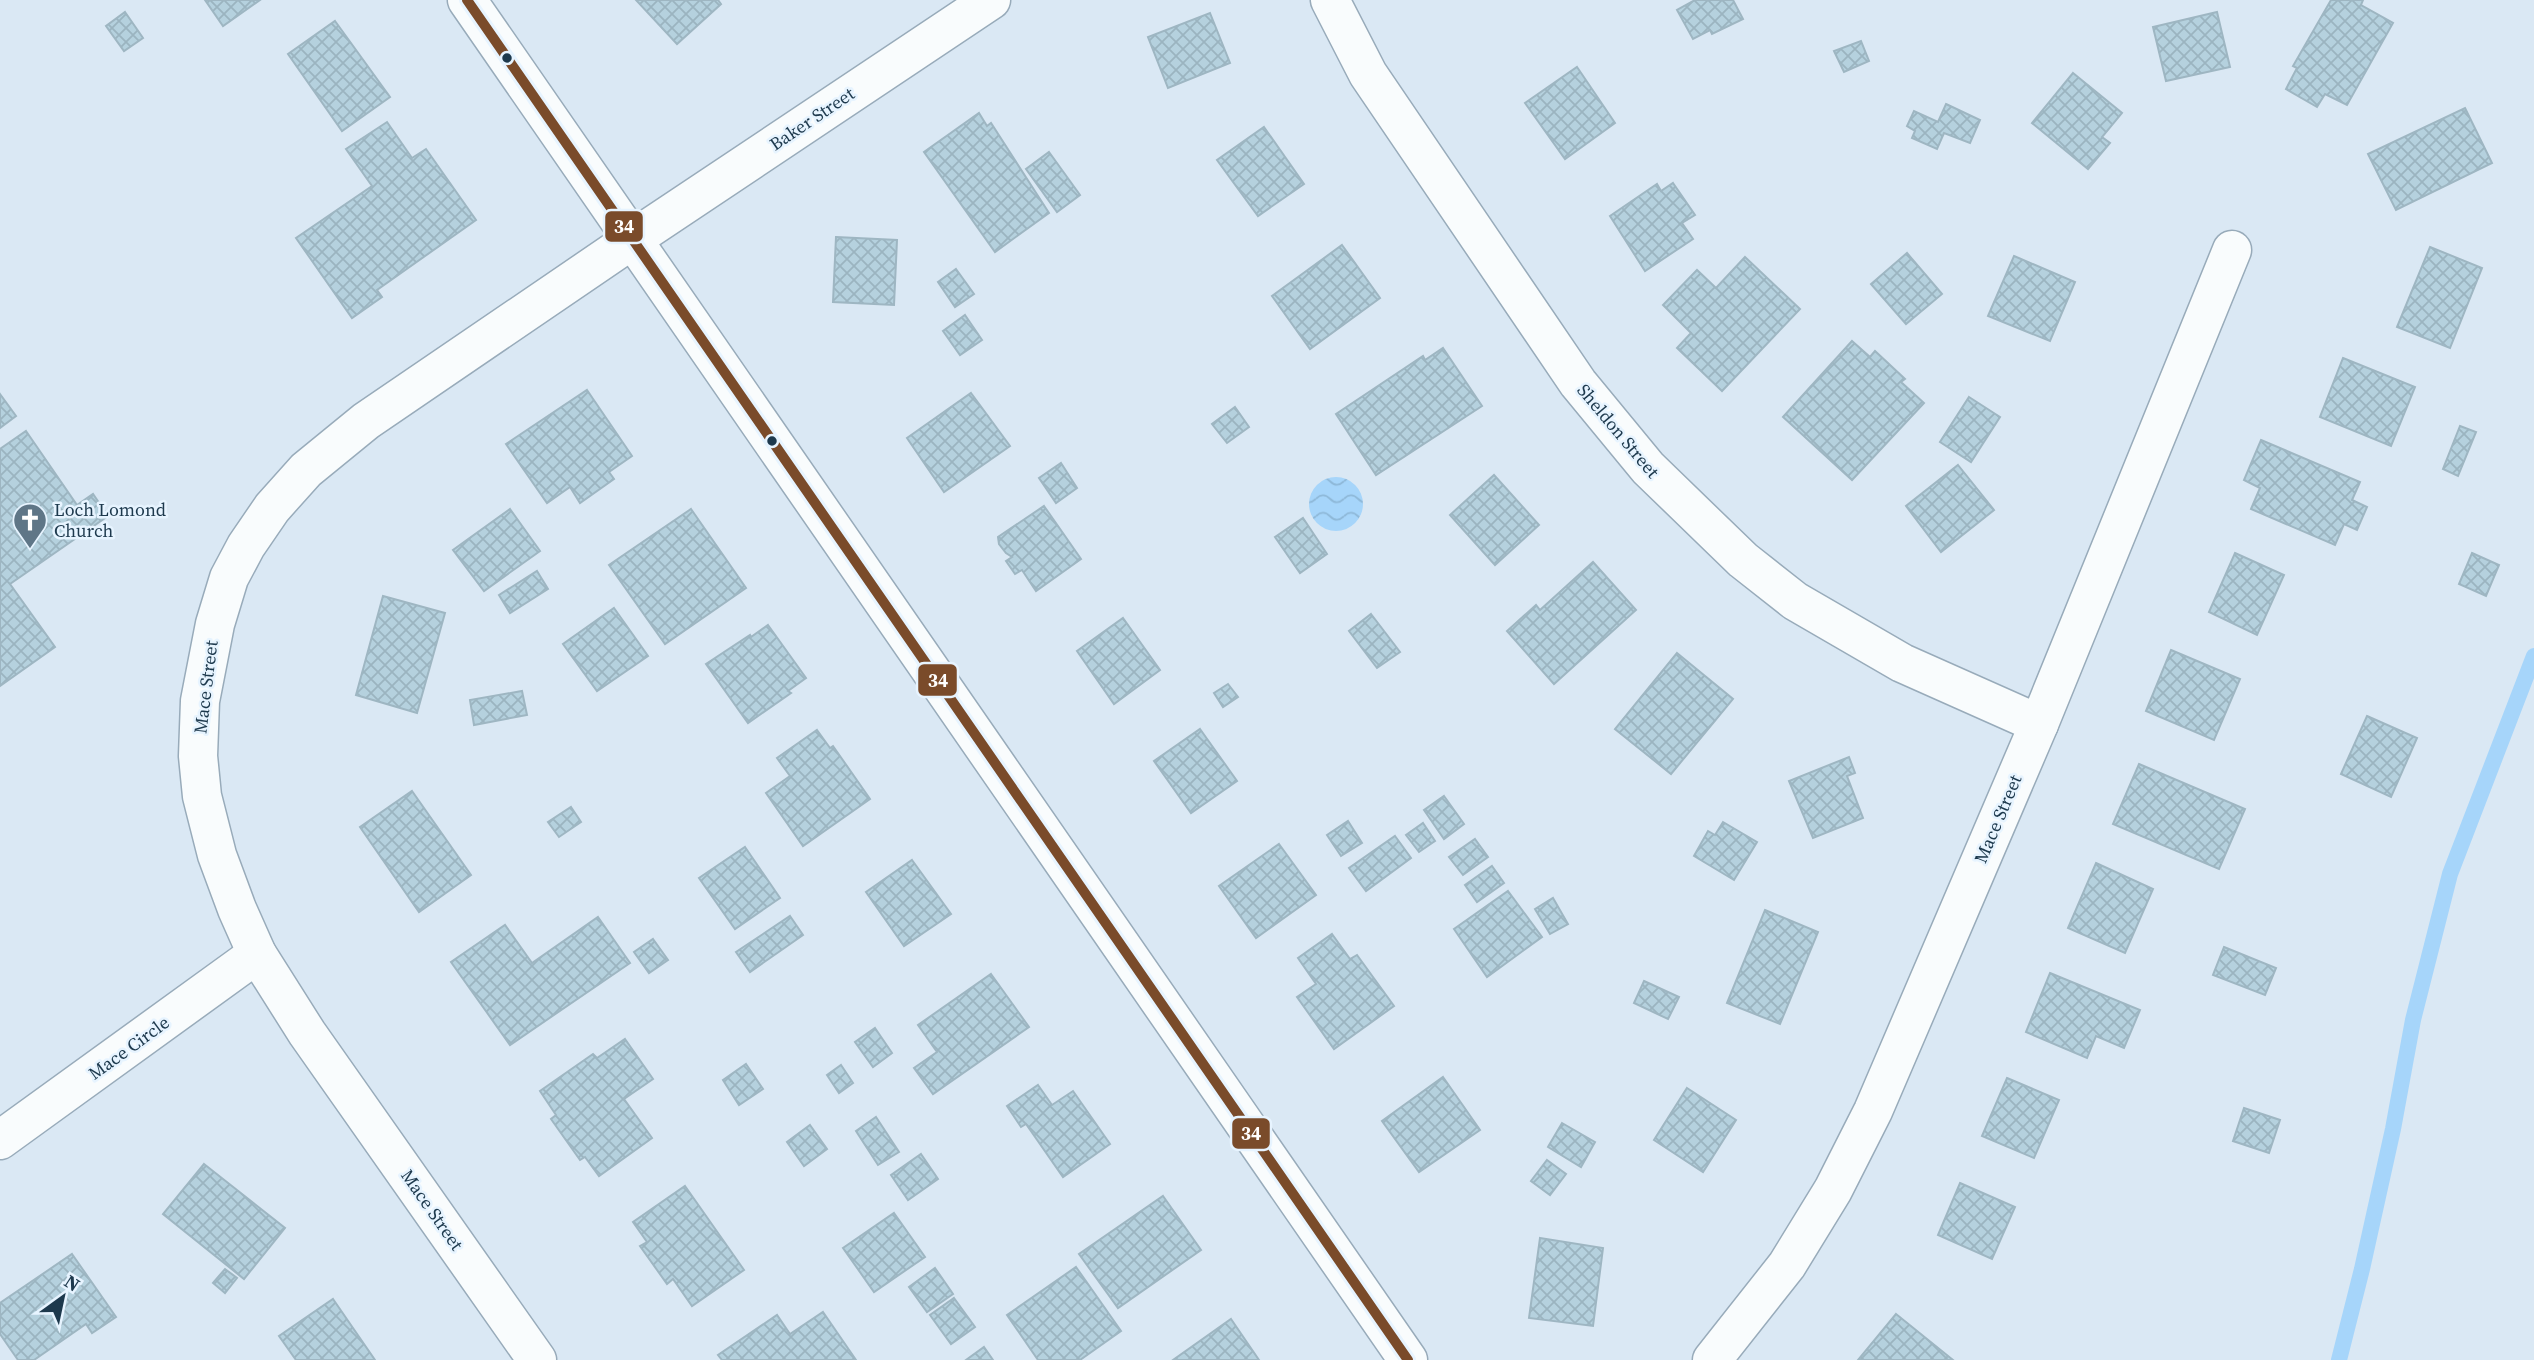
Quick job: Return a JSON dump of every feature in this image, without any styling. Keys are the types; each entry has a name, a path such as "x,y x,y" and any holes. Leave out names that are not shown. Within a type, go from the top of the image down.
{"street":[{"path":"467,0 1408,1360"},
{"name":"Baker Street","path":"633,239 991,0"},
{"name":"Sheldon Street","path":"1330,0 1368,74 1383,97 1578,383 1647,468 1742,560 1794,601 1902,663 2039,724"},
{"name":"Mace Street","path":"537,1360 307,1033 257,954 217,855 202,796 198,756 200,701 215,624 235,568 246,546 272,508 306,470 366,421 633,239"},
{"name":"Mace Street","path":"1712,1360 1787,1265 1833,1190 1872,1111 2039,724 2232,250"},
{"name":"Mace Circle","path":"0,1140 257,954"}],"water":[{"path":"1336,477 1355,485 1363,504 1355,523 1336,531 1317,523 1309,504 1317,485"}],"building":[{"path":"205,0 260,0 223,26"},
{"path":"636,0 718,0 721,4 677,44"},
{"path":"1695,0 1733,0 1743,19 1712,34 1710,30 1693,39 1677,10"},
{"path":"2331,0 2363,0 2361,5 2393,23 2347,105 2325,94 2317,107 2286,89 2297,68 2293,66"},
{"path":"125,12 143,38 124,51 106,26"},
{"path":"2217,12 2230,67 2166,81 2153,27"},
{"path":"1210,13 1230,63 1168,88 1148,37"},
{"path":"335,21 390,97 342,131 288,54"},
{"path":"1861,41 1869,61 1844,72 1834,51"},
{"path":"1577,67 1615,123 1565,159 1525,103"},
{"path":"2073,73 2122,113 2102,137 2110,143 2088,169 2032,123"},
{"path":"1946,104 1980,120 1970,143 1944,133 1937,149 1912,138 1915,131 1907,126 1914,111 1938,122"},
{"path":"2465,108 2492,163 2396,210 2368,154"},
{"path":"979,113 987,126 991,123 1049,213 995,252 924,152"},
{"path":"387,122 412,158 426,149 476,220 377,290 382,297 352,318 296,238 372,186 346,149"},
{"path":"1264,127 1304,184 1258,216 1217,160"},
{"path":"1049,152 1080,195 1057,212 1026,169"},
{"path":"1673,183 1695,215 1682,223 1693,239 1645,271 1610,216 1657,184 1661,191"},
{"path":"836,237 897,240 894,305 833,302"},
{"path":"1342,245 1380,298 1310,349 1272,296"},
{"path":"2430,247 2482,268 2450,348 2397,327"},
{"path":"1907,253 1942,294 1906,324 1871,284"},
{"path":"2014,256 2075,282 2050,341 1988,316"},
{"path":"1745,257 1800,309 1722,391 1677,348 1691,333 1663,305 1697,270 1716,288"},
{"path":"956,269 974,294 955,307 938,282"},
{"path":"965,315 982,340 960,355 943,331"},
{"path":"1852,341 1870,357 1875,351 1905,379 1901,382 1924,403 1852,480 1783,417"},
{"path":"1443,348 1482,406 1376,475 1336,414 1423,356 1425,360"},
{"path":"2343,358 2415,387 2391,446 2320,417"},
{"path":"587,390 632,456 609,472 614,479 580,503 570,487 547,503 506,444"},
{"path":"971,393 1010,446 944,492 907,438"},
{"path":"0,394 16,416 0,428"},
{"path":"1969,397 2000,417 1971,462 1940,442"},
{"path":"1235,407 1249,427 1227,443 1212,424"},
{"path":"2460,426 2476,432 2458,476 2443,469"},
{"name":"Loch Lomond Church","path":"26,431 77,505 93,494 108,516 10,584 55,647 0,686 0,449"},
{"path":"2261,440 2360,482 2352,500 2367,507 2357,530 2344,524 2335,545 2251,509 2260,488 2244,480"},
{"path":"1061,463 1077,488 1056,503 1039,478"},
{"path":"1958,465 1994,510 1941,552 1906,506"},
{"path":"1494,475 1539,525 1495,565 1450,515"},
{"path":"1044,506 1081,559 1036,591 1022,570 1015,574 1006,561 1012,557 999,544 998,537"},
{"path":"510,509 540,551 484,591 453,550"},
{"path":"691,509 746,588 665,644 609,565"},
{"path":"1303,518 1327,554 1300,573 1275,537"},
{"path":"2235,553 2284,575 2257,635 2209,612"},
{"path":"2472,553 2499,565 2486,596 2459,584"},
{"path":"1593,562 1636,610 1554,684 1507,631 1536,605 1540,610"},
{"path":"537,571 548,589 510,613 499,595"},
{"path":"383,596 445,613 417,713 356,695"},
{"path":"614,608 648,656 597,691 563,644"},
{"path":"1371,614 1400,652 1377,668 1349,631"},
{"path":"1123,618 1160,670 1114,704 1077,651"},
{"path":"768,625 806,678 788,691 791,693 748,723 706,664"},
{"path":"2171,650 2240,679 2214,740 2146,711"},
{"path":"1677,653 1733,699 1671,774 1615,729"},
{"path":"1228,684 1238,697 1223,707 1214,693"},
{"path":"522,691 527,715 474,725 470,700"},
{"path":"2367,716 2417,738 2391,797 2341,774"},
{"path":"1200,729 1237,781 1191,813 1154,761"},
{"path":"817,730 830,748 833,746 870,799 803,846 766,793 790,776 777,758"},
{"path":"1849,757 1855,773 1847,776 1863,818 1813,838 1789,781"},
{"path":"2139,764 2245,809 2219,869 2113,824"},
{"path":"412,791 471,875 419,912 360,827"},
{"path":"1444,796 1464,824 1444,839 1424,810"},
{"path":"571,807 581,822 559,837 548,822"},
{"path":"1348,821 1362,843 1341,856 1327,835"},
{"path":"1723,822 1757,842 1734,880 1694,856 1708,831 1715,835"},
{"path":"1423,823 1435,841 1419,852 1406,835"},
{"path":"1395,836 1411,858 1366,891 1349,868"},
{"path":"1475,839 1488,857 1463,875 1449,857"},
{"path":"1279,844 1316,895 1256,938 1219,886"},
{"path":"745,847 780,898 735,929 699,878"},
{"path":"912,860 951,914 904,946 866,892"},
{"path":"2096,863 2153,889 2125,953 2068,928"},
{"path":"1492,866 1504,883 1477,902 1465,885"},
{"path":"1508,891 1542,937 1487,977 1454,929"},
{"path":"1553,898 1568,924 1550,934 1535,909"},
{"path":"1765,910 1818,932 1780,1024 1727,1003"},
{"path":"790,916 803,935 750,972 736,952"},
{"path":"598,917 630,963 510,1045 451,962 505,925 532,963"},
{"path":"1332,934 1350,959 1357,955 1394,1006 1334,1049 1297,997 1316,984 1298,958"},
{"path":"653,939 668,960 649,973 634,952"},
{"path":"2224,947 2276,968 2265,995 2213,975"},
{"path":"2050,973 2140,1010 2124,1048 2096,1036 2087,1058 2026,1032"},
{"path":"991,974 1029,1027 933,1094 914,1068 937,1052 918,1025"},
{"path":"1644,981 1679,997 1668,1019 1634,1003"},
{"path":"875,1028 892,1053 873,1067 855,1042"},
{"path":"625,1039 653,1079 624,1099 652,1138 599,1176 585,1157 580,1160 551,1119 556,1115 540,1091 593,1054 597,1058"},
{"path":"746,1064 763,1089 739,1105 723,1080"},
{"path":"841,1065 853,1083 839,1093 827,1075"},
{"path":"1443,1077 1480,1130 1419,1172 1382,1121"},
{"path":"2007,1078 2059,1100 2034,1158 1982,1136"},
{"path":"1038,1085 1052,1105 1073,1091 1110,1144 1063,1177 1026,1124 1021,1127 1007,1106"},
{"path":"1687,1088 1736,1120 1703,1172 1654,1140"},
{"path":"2244,1108 2280,1120 2269,1153 2233,1141"},
{"path":"876,1117 899,1152 878,1165 856,1131"},
{"path":"1562,1123 1595,1142 1581,1167 1548,1147"},
{"path":"810,1125 827,1149 804,1166 787,1142"},
{"path":"921,1154 938,1179 908,1200 891,1175"},
{"path":"1547,1160 1566,1174 1550,1195 1531,1181"},
{"path":"204,1164 285,1228 244,1279 163,1214"},
{"path":"1960,1183 2015,1207 1992,1259 1938,1235"},
{"path":"685,1186 744,1270 692,1306 673,1279 667,1284 640,1246 647,1242 633,1222"},
{"path":"1163,1196 1201,1250 1118,1308 1079,1254"},
{"path":"894,1213 925,1257 874,1292 843,1248"},
{"path":"1540,1238 1603,1248 1593,1326 1529,1318"},
{"path":"72,1254 116,1317 92,1333 86,1324 34,1360 18,1360 0,1334 0,1303"},
{"path":"1076,1267 1121,1331 1080,1360 1038,1360 1007,1315"},
{"path":"935,1268 953,1294 927,1312 909,1287"},
{"path":"225,1269 237,1278 225,1293 213,1283"},
{"path":"954,1298 975,1327 951,1344 930,1315"},
{"path":"333,1299 375,1360 296,1360 279,1336"},
{"path":"823,1312 856,1360 722,1360 718,1355 777,1315 790,1334"},
{"path":"1896,1314 1953,1360 1858,1360"},
{"path":"1231,1319 1259,1360 1173,1360"},
{"path":"984,1347 993,1360 966,1360"}],"waterway":[{"path":"2339,1360 2393,1129 2413,1020 2450,874 2534,656"}],"transit line":[{"name":"34","path":"467,0 1408,1360"}],"place":[{"name":"Loch Lomond Church","path":"30,550"}]}
